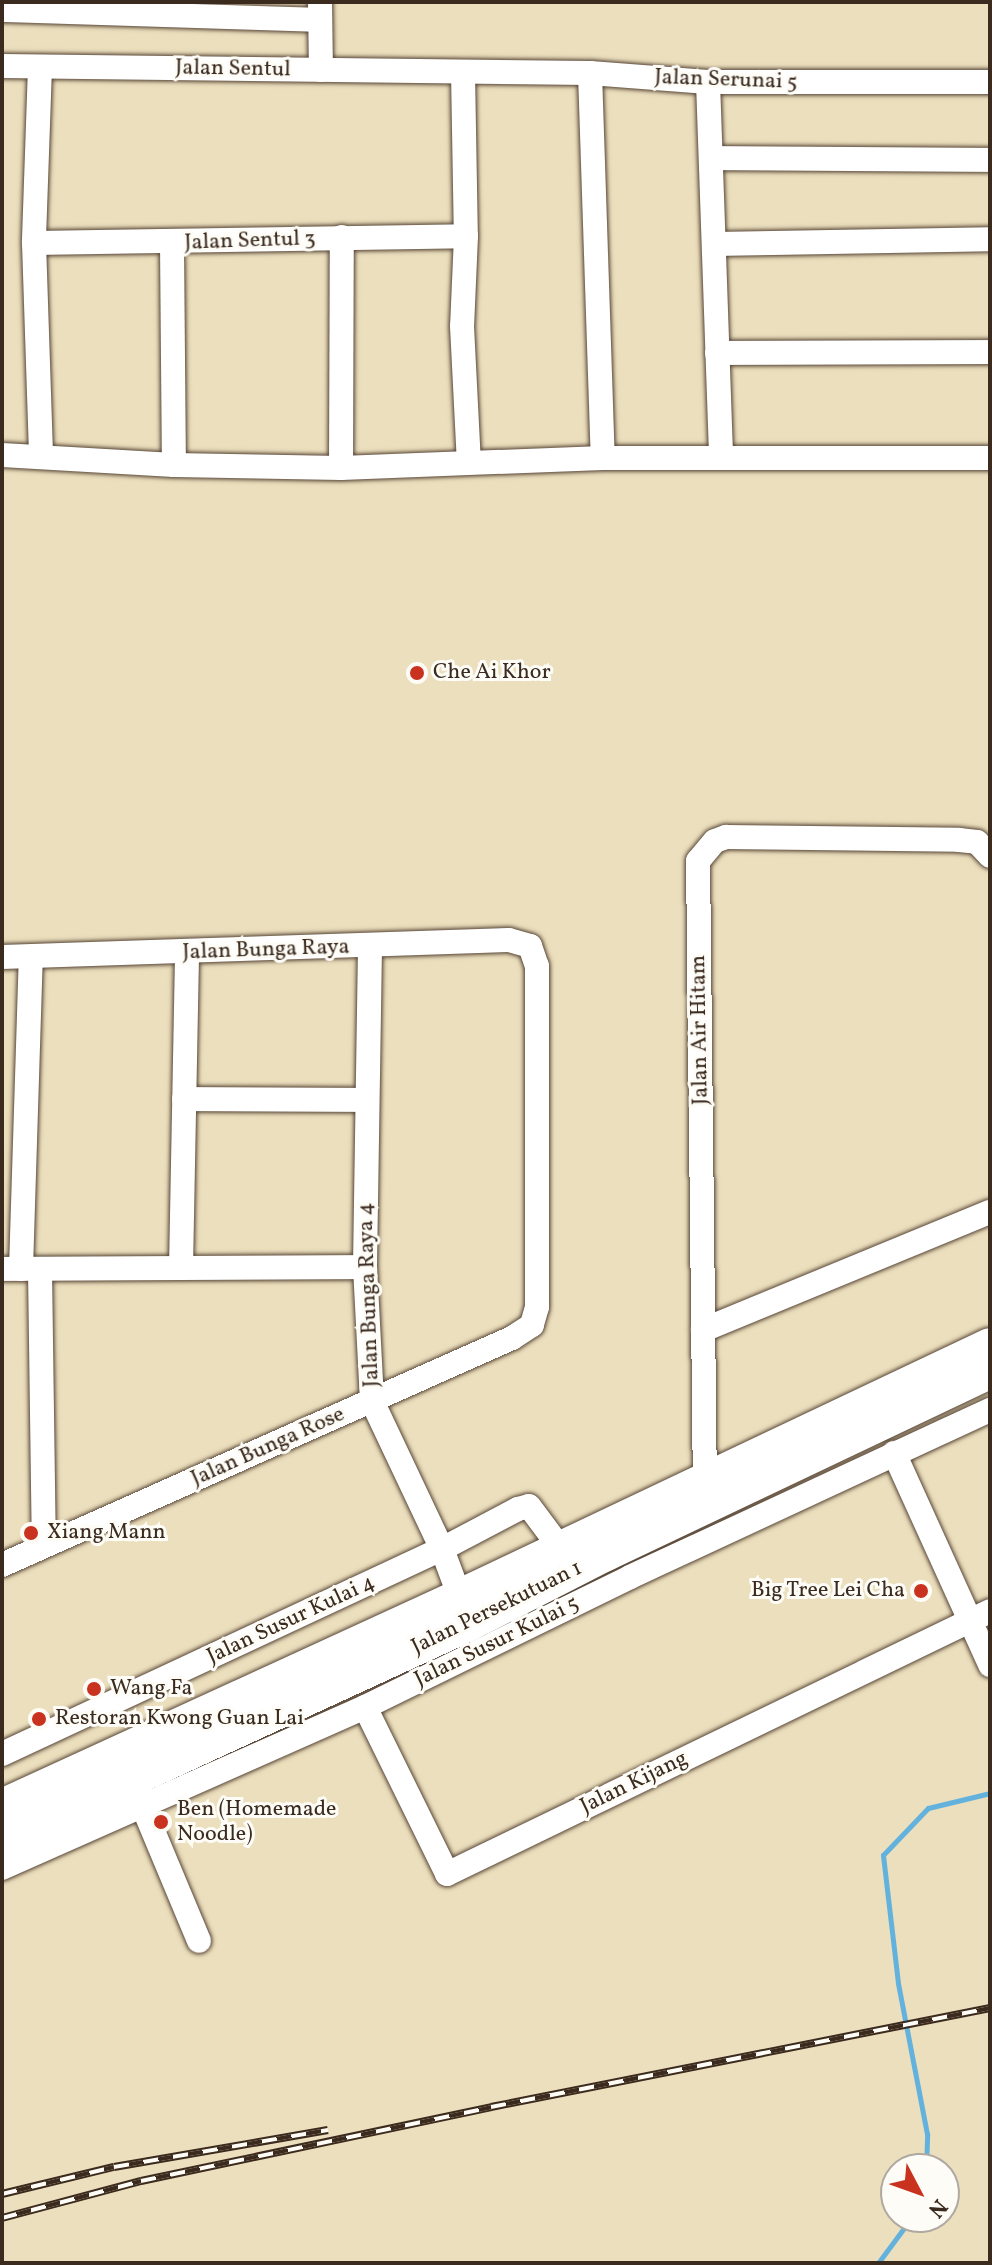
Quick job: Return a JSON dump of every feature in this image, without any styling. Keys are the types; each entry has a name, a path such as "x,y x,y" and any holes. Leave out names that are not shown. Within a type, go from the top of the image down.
{"highway":[{"name":"Jalan Persekutuan 1","path":"2,1806 464,1610 606,1554 706,1494 990,1345"},
{"name":"Jalan Persekutuan 1","path":"2,1839 464,1610 561,1549 706,1494 990,1372"}],"street":[{"path":"2,10 320,11 321,70"},
{"name":"Jalan Sentul","path":"2,66 463,72"},
{"path":"40,67 34,243 41,456"},
{"path":"463,72 466,236 462,326 469,462"},
{"name":"Jalan Serunai 5","path":"463,72 590,73 708,82 990,82"},
{"path":"590,73 603,458"},
{"path":"708,82 721,457"},
{"path":"712,158 990,160"},
{"name":"Jalan Sentul 3","path":"34,243 172,244 466,236"},
{"path":"341,468 342,237"},
{"path":"714,244 990,239"},
{"path":"172,244 174,465"},
{"path":"717,353 990,352"},
{"path":"2,455 174,465 341,468 603,458 990,458"},
{"name":"Jalan Air Hitam","path":"706,1494 698,861 704,851 726,837 959,840 977,842 990,856"},
{"name":"Jalan Bunga Raya","path":"2,957 509,940 530,946 537,966 537,1307 532,1325"},
{"name":"Jalan Bunga Raya 4","path":"370,947 365,1267 372,1401 442,1549 464,1610"},
{"path":"181,1268 187,953"},
{"path":"31,957 21,1269 44,1544"},
{"path":"184,1099 366,1100"},
{"path":"703,1330 990,1212"},
{"path":"21,1269 365,1267"},
{"name":"Jalan Bunga Rose","path":"2,1565 512,1338 532,1325"},
{"name":"Jalan Susur Kulai 5","path":"2,1868 365,1707 990,1410"},
{"path":"894,1453 980,1616 990,1665"},
{"name":"Jalan Susur Kulai 4","path":"2,1754 529,1506 561,1549"},
{"name":"Jalan Kijang","path":"365,1707 447,1874 980,1616"},
{"path":"143,1807 199,1941"}],"waterway":[{"path":"926,2153 927,2134 898,1983 883,1855 928,1808 990,1793"},
{"path":"878,2263 900,2233"}],"railway":[{"path":"2,2218 141,2181 491,2107 990,2008"},
{"path":"2,2194 114,2167 328,2130"}],"place":[{"name":"Che Ai Khor","path":"417,673"},
{"name":"Xiang Mann","path":"31,1533"},
{"name":"Big Tree Lei Cha","path":"921,1591"},
{"name":"Wang Fa","path":"94,1689"},
{"name":"Restoran Kwong Guan Lai","path":"39,1719"},
{"name":"Ben (Homemade Noodle)","path":"161,1822"}]}
